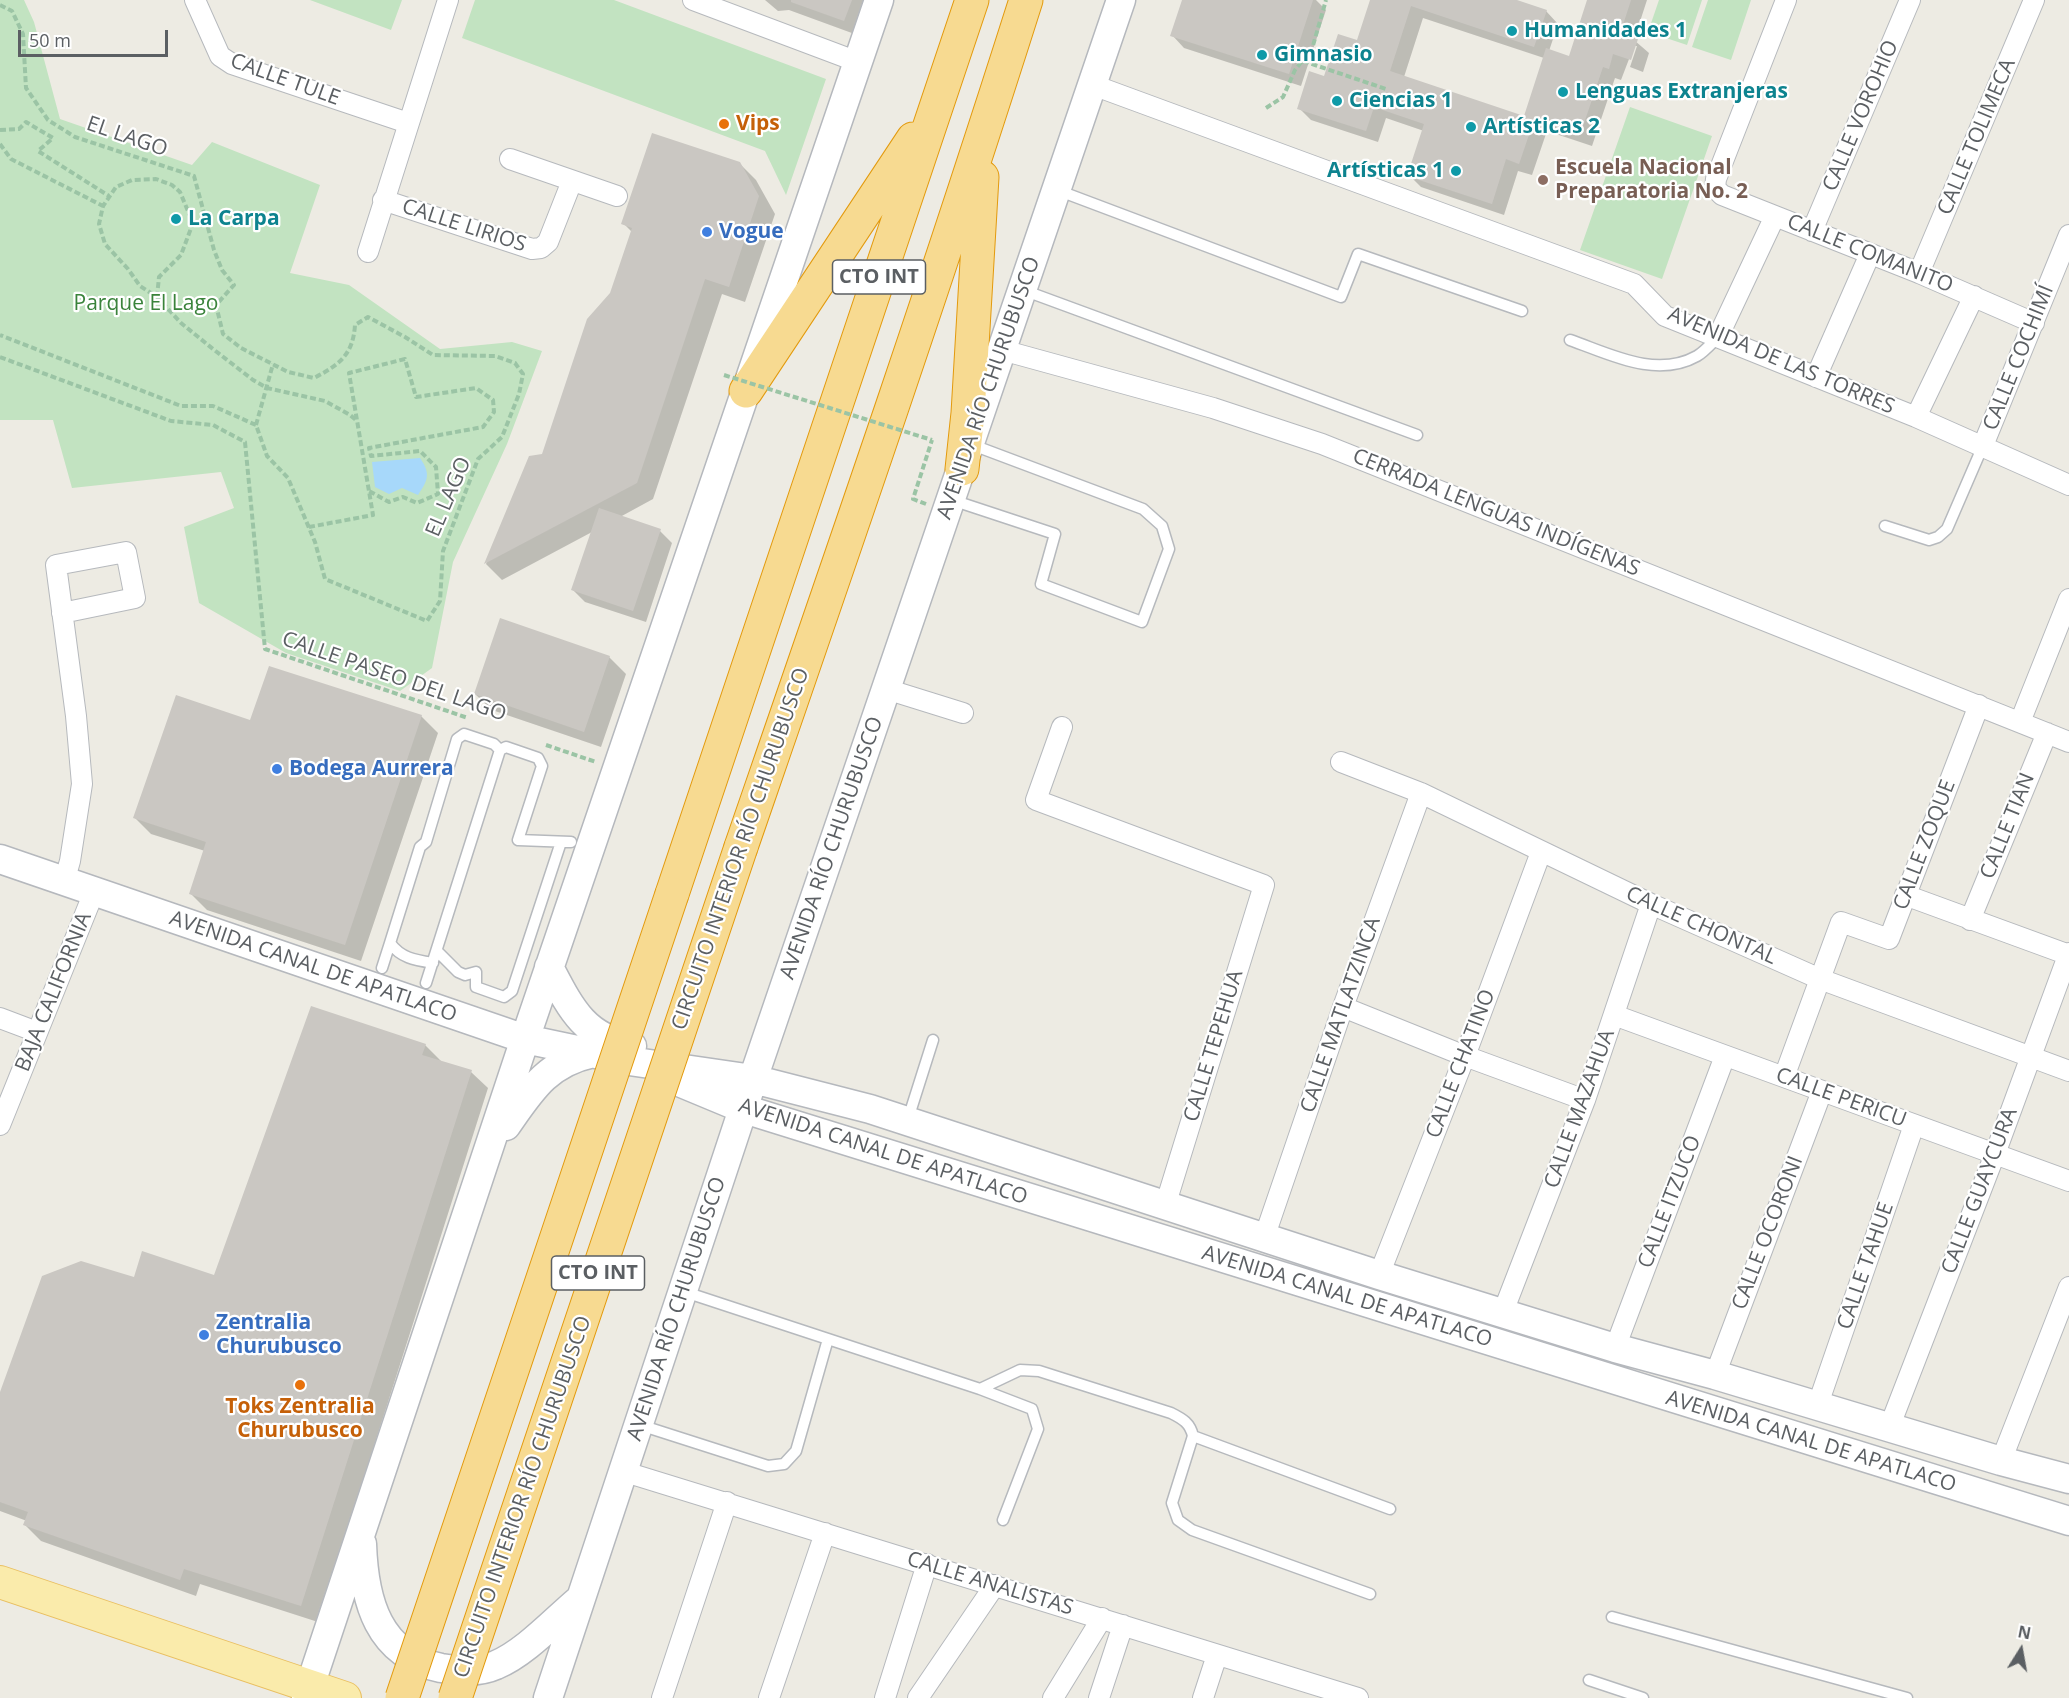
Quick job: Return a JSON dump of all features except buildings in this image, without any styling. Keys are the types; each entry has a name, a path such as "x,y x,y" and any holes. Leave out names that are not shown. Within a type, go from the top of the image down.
{"highway":[{"name":"CTO INT","path":"402,1698 972,0"},
{"name":"CIRCUITO INTERIOR RÍO CHURUBUSCO","path":"455,1698 990,116 1026,0"},
{"path":"735,383 938,102"},
{"path":"966,456 980,189 990,116"}],"main road":[{"path":"308,1692 617,769 735,383 858,62 879,0"},
{"name":"AVENIDA RÍO CHURUBUSCO","path":"548,1698 755,1074 1121,0"},
{"name":"AVENIDA CANAL DE APATLACO","path":"0,859 525,1039 629,1061 755,1074 1378,1275 1615,1348 2069,1479"},
{"path":"549,967 569,1005 577,1015 593,1031 608,1040 755,1074"},
{"path":"487,1152 528,1094 548,1073 573,1058 593,1053"},
{"name":"AVENIDA CANAL DE APATLACO","path":"629,1061 744,1108 2069,1521"},
{"path":"1932,1480 1945,1444"},
{"path":"362,1530 366,1586 378,1623 399,1649 426,1663 463,1671 475,1671 494,1666 519,1652 580,1599"},
{"path":"0,1582 308,1692 345,1698"}],"street":[{"name":"CALLE TULE","path":"195,0 220,56 232,64 408,123"},
{"name":"CALLE LIRIOS","path":"368,252 448,0"},
{"path":"693,0 858,62"},
{"name":"CALLE COMANITO","path":"1786,0 1716,179 1715,188 1722,195 1919,273 2034,323"},
{"name":"CALLE VOROHIO","path":"1812,231 1910,0"},
{"name":"CALLE TOLIMECA","path":"1919,273 2034,0"},
{"name":"AVENIDA DE LAS TORRES","path":"1093,85 1634,284 1665,316 1916,417 2069,485"},
{"path":"510,159 616,196"},
{"name":"CALLE LIRIOS","path":"383,200 532,249 541,248 548,242 572,181"},
{"path":"1718,337 1775,216"},
{"name":"CALLE COCHIMÍ","path":"1982,448 2069,235"},
{"path":"1816,377 1870,254"},
{"path":"1916,417 1974,296"},
{"name":"CERRADA LENGUAS INDÍGENAS","path":"1002,350 1214,408 1322,444 2069,742"},
{"path":"2020,722 2069,599"},
{"path":"62,613 76,716 82,784 70,861 64,882"},
{"path":"886,689 963,713"},
{"name":"CALLE ZOQUE","path":"1820,979 1841,922 1888,939 1979,705"},
{"name":"CALLE TEPEHUA","path":"1062,727 1036,800 1264,885 1165,1206"},
{"name":"CALLE TIAN","path":"1970,920 2047,733"},
{"name":"CALLE CHONTAL","path":"1341,762 1421,793 1651,904 1820,979 2069,1071"},
{"name":"CALLE MATLATZINCA","path":"1264,1238 1342,1007 1421,793"},
{"name":"CALLE CHATINO","path":"1378,1275 1465,1056 1541,852"},
{"name":"BAJA CALIFORNIA","path":"0,1125 94,892"},
{"path":"1905,895 2069,954"},
{"name":"CALLE MAZAHUA","path":"1503,1312 1585,1100 1651,904"},
{"name":"CALLE GUAYCURA","path":"1889,1428 1995,1154 2069,954"},
{"path":"1784,1077 1820,979"},
{"path":"1342,1007 1585,1100"},
{"name":"CALLE PERICU","path":"1614,1015 2069,1181"},
{"path":"0,1018 37,1032"},
{"name":"CALLE ITZUCO","path":"1615,1348 1725,1056"},
{"name":"CALLE OCORONI","path":"1714,1376 1822,1091"},
{"name":"CALLE TAHUE","path":"1817,1407 1914,1125"},
{"path":"2001,1461 2069,1287"},
{"name":"CALLE ANALISTAS","path":"622,1471 1102,1618 1327,1694 1358,1698"},
{"path":"662,1698 727,1502"},
{"path":"769,1698 825,1533"},
{"path":"885,1698 927,1564"},
{"path":"918,1698 994,1585"},
{"path":"1053,1698 1102,1618"},
{"path":"1099,1698 1123,1625"},
{"path":"1203,1698 1217,1655"}],"lane":[{"path":"1057,190 1341,297 1358,254 1522,311"},
{"path":"1023,290 1417,435"},
{"path":"1570,340 1639,364 1670,365 1697,356 1718,337"},
{"path":"1885,526 1929,540 1938,537 1947,529 1982,448"},
{"path":"949,505 1055,534 1041,584 1143,622 1169,549 1162,526 1143,508 966,456"},
{"path":"382,968 420,846 426,842 457,739 464,735 494,744 500,750"},
{"path":"426,983 500,750 506,747 538,758 542,766 518,840 566,842 512,991 504,997 476,987 476,972 465,975 458,972 437,951"},
{"path":"390,943 398,954 433,963"},
{"path":"907,1122 933,1040"},
{"path":"682,1291 980,1389 1032,1409 1038,1429 1003,1520"},
{"path":"638,1424 768,1466 784,1464 796,1451 828,1339"},
{"path":"980,1389 1020,1370 1039,1371 1172,1413 1184,1419 1191,1426 1193,1436 1172,1503 1178,1520 1192,1530 1370,1594"},
{"path":"1193,1436 1390,1509"},
{"path":"1612,1617 1907,1698"},
{"path":"1588,1680 1643,1698"}],"path":[{"path":"1266,108 1283,97 1296,70 1312,48 1326,0"},
{"name":"EL LAGO","path":"0,5 12,11 22,34 26,88 48,120 75,137 194,176 214,250 222,270 234,285 216,305 224,334 241,348 288,372 314,378 336,366 354,342 355,325 368,317 433,355 495,356 515,363 523,374 519,394 502,436 478,459 443,551 440,601 427,621 326,579 309,527 288,478 267,456 256,425"},
{"path":"1303,61 1386,89"},
{"path":"0,130 19,129 26,122 52,138 38,151 109,196"},
{"path":"0,144 11,159 103,206"},
{"path":"156,297 159,277 181,255 193,223 180,192 172,185 156,178 132,180 116,187 109,196 103,206 99,224 105,244 140,286 156,297 181,323 253,380 267,388 326,401 357,421"},
{"path":"0,335 181,406 213,406 256,425 273,364"},
{"name":"CALLE PASEO DEL LAGO","path":"0,357 171,421 213,425 245,442 264,649 474,720"},
{"path":"309,527 373,515 349,373 405,359 416,397 476,388 493,400 494,412 483,427 369,448 371,456 420,451 436,467 438,494 417,503 403,497 389,502 369,491"},
{"path":"735,383 932,440 913,499 949,505"},
{"path":"540,743 617,769"}],"green space":[{"name":"Parque El Lago","path":"0,0 24,0 34,22 60,119 192,165 212,142 320,185 290,273 349,285 440,349 512,342 542,351 507,444 453,562 432,668 400,691 286,653 199,603 184,527 234,508 221,472 72,488 53,420 0,420"},
{"path":"310,0 402,0 391,30"},
{"path":"475,0 614,0 826,79 786,195 765,151 462,38"},
{"path":"1659,0 1702,0 1687,45 1648,32"},
{"path":"1708,0 1751,0 1731,60 1692,47"},
{"path":"1630,107 1712,136 1662,279 1580,250"}],"water":[{"path":"420,458 426,468 427,477 418,495 402,488 389,494 375,487 372,462"}],"place":[{"name":"Humanidades 1","path":"1512,31"},
{"name":"Gimnasio","path":"1262,55"},
{"name":"Lenguas Extranjeras","path":"1563,92"},
{"name":"Ciencias 1","path":"1337,101"},
{"name":"Vips","path":"724,124"},
{"name":"Artísticas 2","path":"1471,127"},
{"name":"Artísticas 1","path":"1456,171"},
{"name":"Escuela Nacional Preparatoria No. 2","path":"1543,180"},
{"name":"La Carpa","path":"176,219"},
{"name":"Vogue","path":"707,232"},
{"name":"Bodega Aurrera","path":"277,769"},
{"name":"Zentralia Churubusco","path":"204,1335"},
{"name":"Toks Zentralia Churubusco","path":"300,1385"}]}
